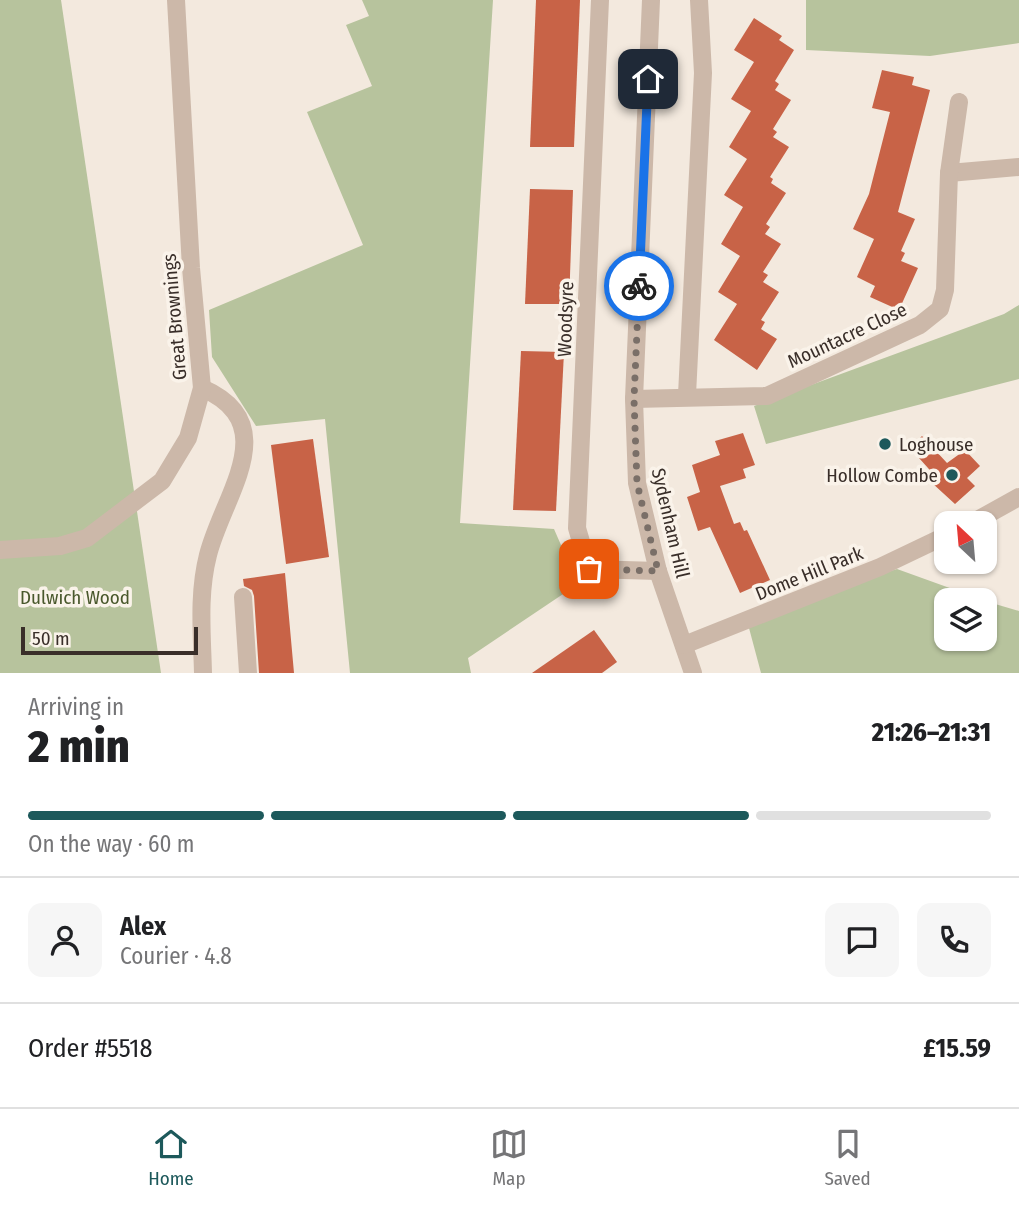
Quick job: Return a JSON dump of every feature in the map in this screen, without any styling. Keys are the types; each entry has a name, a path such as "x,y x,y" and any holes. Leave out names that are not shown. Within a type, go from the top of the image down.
{"street":[{"name":"Great Brownings","path":"0,550 60,546 87,538 162,481 188,438 202,388 191,268 176,0"},
{"name":"Woodsyre","path":"600,0 577,528 589,569 658,571"},
{"name":"Sydenham Hill","path":"652,0 634,399 637,483 658,571 693,673"},
{"path":"687,396 703,73 699,0"},
{"name":"Mountacre Close","path":"634,399 768,396 920,325 940,309 945,290 949,173 959,102"},
{"path":"949,173 1019,167"},
{"path":"202,388 224,398 239,414 245,438 243,463 208,553 201,593 203,673"},
{"path":"994,511 1019,497"},
{"name":"Dome Hill Park","path":"684,645 880,567 934,541"},
{"path":"243,597 248,673"}],"green space":[{"name":"Dulwich Wood","path":"0,0 61,0 161,673 0,673"},
{"path":"362,0 493,0 460,523 554,529 578,584 468,658 471,673 350,673 325,419 256,426 212,357 209,310 363,245 307,112 372,86 346,25 369,16"},
{"path":"806,0 1019,0 1019,43 930,56 806,50"},
{"path":"1019,305 1019,379 766,444 754,406 1004,314"},
{"path":"897,569 950,588 934,588 934,651 997,651 997,605 1019,611 1019,673 761,673 749,628 802,599"}],"building":[{"path":"536,0 580,0 574,147 530,147"},
{"path":"754,18 782,36 779,40 794,50 775,81 779,84 775,90 791,100 773,129 777,132 773,137 789,147 770,177 773,179 771,183 786,193 766,224 770,227 765,234 781,244 763,272 768,275 763,282 779,292 761,320 765,322 761,329 777,339 757,370 714,340 737,304 718,292 740,256 721,244 743,207 724,195 747,159 729,147 751,111 731,99 754,62 734,50"},
{"path":"882,70 914,77 912,85 930,90 898,212 915,219 901,251 905,253 901,261 918,268 899,310 870,297 875,286 857,277 874,239 853,229 869,194 890,112 872,108"},
{"path":"530,189 573,190 569,304 525,304"},
{"path":"521,351 564,352 556,511 513,510"},
{"path":"743,433 755,465 743,469 746,478 720,486 734,524 740,522 744,531 747,530 770,580 740,593 710,527 698,531 687,497 700,492 692,465 720,455 715,441"},
{"name":"Hollow Combe","path":"922,436 947,463 965,450 980,466 967,478 975,486 955,504 932,483 937,478 910,448"},
{"path":"313,439 329,557 286,564 271,445"},
{"path":"285,573 294,673 259,673 254,596 252,590 244,586 243,579"},
{"path":"594,630 617,662 602,673 532,673"}],"way so far":[{"path":"589,569 658,571 637,483 634,399 639,286"}],"place":[{"name":"Loghouse","path":"885,444"},
{"name":"Hollow Combe","path":"952,475"}],"route":[{"path":"639,286 648,79"}]}
